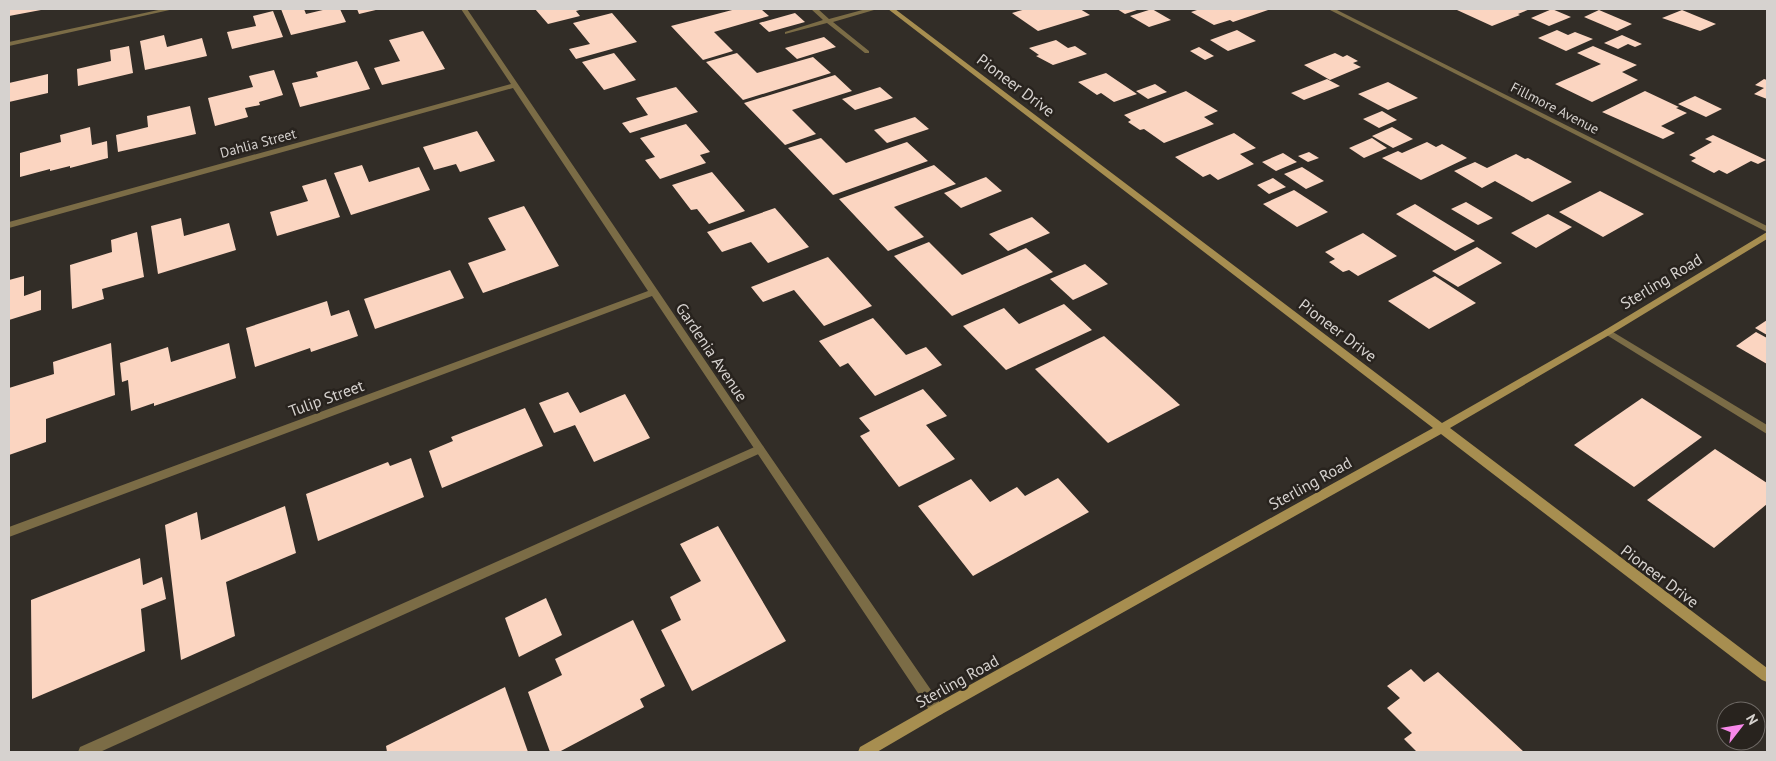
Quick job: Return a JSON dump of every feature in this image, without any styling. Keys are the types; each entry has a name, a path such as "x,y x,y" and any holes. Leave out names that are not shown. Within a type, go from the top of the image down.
{"street":[{"path":"9,44 171,9"},
{"name":"Gardenia Avenue","path":"464,9 759,449 937,710"},
{"path":"814,9 867,52"},
{"path":"787,33 872,9"},
{"name":"Pioneer Drive","path":"891,9 1767,676"},
{"name":"Fillmore Avenue","path":"1331,9 1767,229"},
{"name":"Dahlia Street","path":"9,225 515,85"},
{"name":"Sterling Road","path":"865,752 1442,428 1608,332 1767,235"},
{"name":"Tulip Street","path":"9,532 654,292"},
{"path":"1608,332 1767,430"},
{"path":"85,752 759,449"}],"building":[{"path":"9,9 41,9 41,10 9,16"},
{"path":"281,9 304,9 306,14 327,9 340,9 346,22 291,35"},
{"path":"357,9 380,9 359,14"},
{"path":"535,9 583,9 576,11 580,16 548,24"},
{"path":"736,9 761,9 769,16 714,32 733,51 703,60 671,26"},
{"path":"1026,9 1080,9 1090,15 1038,31 1012,13"},
{"path":"1117,9 1140,9 1125,14"},
{"path":"1152,9 1171,20 1149,27 1130,16"},
{"path":"1200,9 1271,9 1233,22 1230,20 1214,25 1191,12"},
{"path":"1530,9 1492,26 1457,10"},
{"path":"1552,9 1571,17 1549,26 1531,18"},
{"path":"1599,10 1632,24 1617,31 1584,17"},
{"path":"1682,10 1716,24 1700,31 1662,18"},
{"path":"273,11 283,37 232,49 227,32 256,26 253,16"},
{"path":"612,13 637,42 576,59 569,49 590,44 573,23"},
{"path":"795,13 805,22 769,32 759,23"},
{"path":"1237,30 1256,41 1228,51 1210,40"},
{"path":"1557,30 1568,35 1575,32 1593,39 1566,51 1538,38"},
{"path":"423,31 445,69 382,85 374,68 400,61 389,40"},
{"path":"164,35 167,47 202,38 207,56 145,70 140,41"},
{"path":"1622,35 1642,44 1635,47 1628,44 1618,49 1604,43"},
{"path":"824,37 836,47 797,59 785,48"},
{"path":"1056,40 1068,48 1075,46 1087,54 1053,65 1036,56 1039,55 1029,48"},
{"path":"129,46 133,73 78,86 77,69 111,61 110,50"},
{"path":"1593,46 1637,65 1622,72 1638,80 1592,102 1555,84 1601,64 1577,53"},
{"path":"1199,47 1214,56 1205,60 1190,51"},
{"path":"614,53 636,80 604,90 582,62"},
{"path":"737,53 757,73 813,57 831,73 743,100 706,62"},
{"path":"1335,53 1343,57 1347,55 1358,61 1353,63 1361,67 1330,80 1304,65"},
{"path":"357,61 370,89 300,107 292,83 318,77 316,72"},
{"path":"274,70 283,95 259,102 260,105 245,108 248,117 215,126 208,98 253,87 249,76"},
{"path":"1106,73 1137,94 1114,102 1101,93 1097,95 1078,82"},
{"path":"48,74 48,93 9,102 9,83"},
{"path":"835,75 852,91 792,110 816,134 785,145 744,103"},
{"path":"1327,79 1340,86 1304,100 1291,93"},
{"path":"1764,79 1767,80 1767,99 1754,94 1764,88 1755,85"},
{"path":"1388,82 1418,98 1388,110 1358,94"},
{"path":"1155,84 1167,92 1148,99 1136,91"},
{"path":"676,87 698,112 630,133 622,123 648,115 636,98"},
{"path":"880,87 893,98 855,110 842,99"},
{"path":"1186,91 1218,111 1204,117 1214,124 1164,143 1144,129 1140,130 1128,122 1131,120 1124,115"},
{"path":"1645,91 1679,107 1676,108 1687,113 1661,126 1675,133 1663,139 1602,112"},
{"path":"1695,96 1722,109 1706,117 1678,104"},
{"path":"190,106 196,134 118,152 116,135 148,127 147,116"},
{"path":"1382,111 1397,120 1379,128 1363,119"},
{"path":"915,117 929,129 887,143 874,130"},
{"path":"686,124 710,152 700,155 706,163 660,179 645,160 655,157 640,138"},
{"path":"90,127 92,145 107,141 108,158 70,168 70,166 50,171 50,169 20,177 20,153 61,142 60,135"},
{"path":"1392,127 1413,139 1393,148 1372,136"},
{"path":"477,131 495,161 460,172 456,164 434,170 423,147"},
{"path":"1234,133 1256,148 1240,154 1254,164 1218,180 1210,174 1203,177 1175,157"},
{"path":"1713,135 1766,160 1758,164 1751,161 1727,174 1719,170 1714,173 1691,161 1696,158 1689,155 1712,142 1705,139"},
{"path":"821,138 846,163 907,142 928,161 833,195 788,148"},
{"path":"1372,138 1387,148 1364,158 1349,148"},
{"path":"1427,142 1436,147 1442,144 1467,158 1421,180 1382,158 1398,151 1402,153"},
{"path":"1309,152 1319,158 1308,162 1298,156"},
{"path":"1283,153 1297,162 1276,171 1262,162"},
{"path":"1516,154 1525,159 1528,158 1572,182 1532,202 1495,181 1482,188 1454,171 1475,162 1487,168"},
{"path":"362,165 369,182 419,167 430,190 351,215 334,173"},
{"path":"934,165 956,184 894,207 924,237 888,251 839,199"},
{"path":"1302,167 1324,181 1306,189 1284,174"},
{"path":"712,172 745,211 709,224 697,209 691,210 672,185"},
{"path":"986,177 1002,191 961,208 944,193"},
{"path":"1273,178 1286,187 1269,194 1257,185"},
{"path":"326,179 340,217 277,236 270,212 308,201 302,186"},
{"path":"1294,190 1328,212 1297,227 1263,204"},
{"path":"1600,191 1644,214 1603,237 1559,212"},
{"path":"1466,202 1493,218 1478,225 1451,209"},
{"path":"1415,204 1475,241 1455,251 1396,214"},
{"path":"524,206 559,266 483,293 468,263 506,250 488,218"},
{"path":"775,208 809,247 768,263 751,242 722,252 707,232"},
{"path":"1548,214 1572,227 1536,248 1511,233"},
{"path":"1032,217 1050,233 1008,251 989,234"},
{"path":"181,218 184,236 229,223 236,250 158,274 151,226"},
{"path":"137,232 144,277 102,289 104,299 72,309 70,265 112,252 111,240"},
{"path":"1363,233 1397,256 1358,276 1349,270 1343,272 1329,262 1335,259 1325,252"},
{"path":"929,242 962,275 1026,248 1053,272 952,316 894,256"},
{"path":"1477,247 1502,263 1458,287 1432,271"},
{"path":"828,257 872,306 824,326 794,290 763,302 751,287"},
{"path":"1085,264 1108,284 1073,300 1050,279"},
{"path":"450,270 464,298 375,329 364,299"},
{"path":"24,276 24,296 41,290 41,310 9,320 9,280"},
{"path":"1435,276 1476,303 1429,329 1388,301"},
{"path":"327,301 331,316 349,310 358,336 311,352 310,348 255,367 246,328"},
{"path":"1064,304 1092,330 1006,370 963,326 1004,308 1019,324"},
{"path":"873,318 906,355 926,347 942,365 875,396 848,363 840,367 819,341"},
{"path":"1767,320 1767,335 1755,328"},
{"path":"1756,332 1767,338 1767,364 1736,346"},
{"path":"1104,336 1180,405 1108,443 1035,369"},
{"path":"111,343 115,395 46,419 46,442 9,455 9,388 54,374 53,362"},
{"path":"229,343 236,378 154,406 154,403 131,411 128,380 122,382 120,363 168,347 171,362"},
{"path":"923,389 947,416 926,425 955,459 899,487 860,436 870,431 859,418"},
{"path":"568,392 580,413 625,394 650,438 594,462 575,425 554,433 539,403"},
{"path":"1642,398 1702,437 1634,487 1574,445"},
{"path":"525,408 543,446 442,488 429,451 453,441 451,437"},
{"path":"1715,449 1767,483 1767,504 1714,548 1647,500"},
{"path":"411,458 424,497 318,541 306,494 388,462 390,466"},
{"path":"1058,478 1089,512 973,576 918,506 971,479 990,502 1017,487 1025,496"},
{"path":"285,506 296,553 226,582 235,636 181,660 165,525 197,512 201,540"},
{"path":"718,526 786,641 692,691 661,630 681,620 670,597 701,581 680,544"},
{"path":"140,558 143,585 162,577 166,599 141,609 145,651 32,699 31,600"},
{"path":"546,598 562,635 519,657 505,618"},
{"path":"633,620 665,686 640,699 644,707 559,752 550,752 528,692 562,675 555,659"},
{"path":"1411,669 1424,682 1438,672 1524,752 1417,752 1404,739 1412,733 1387,708 1400,698 1387,686"},
{"path":"505,687 528,752 387,752 386,746"}]}
